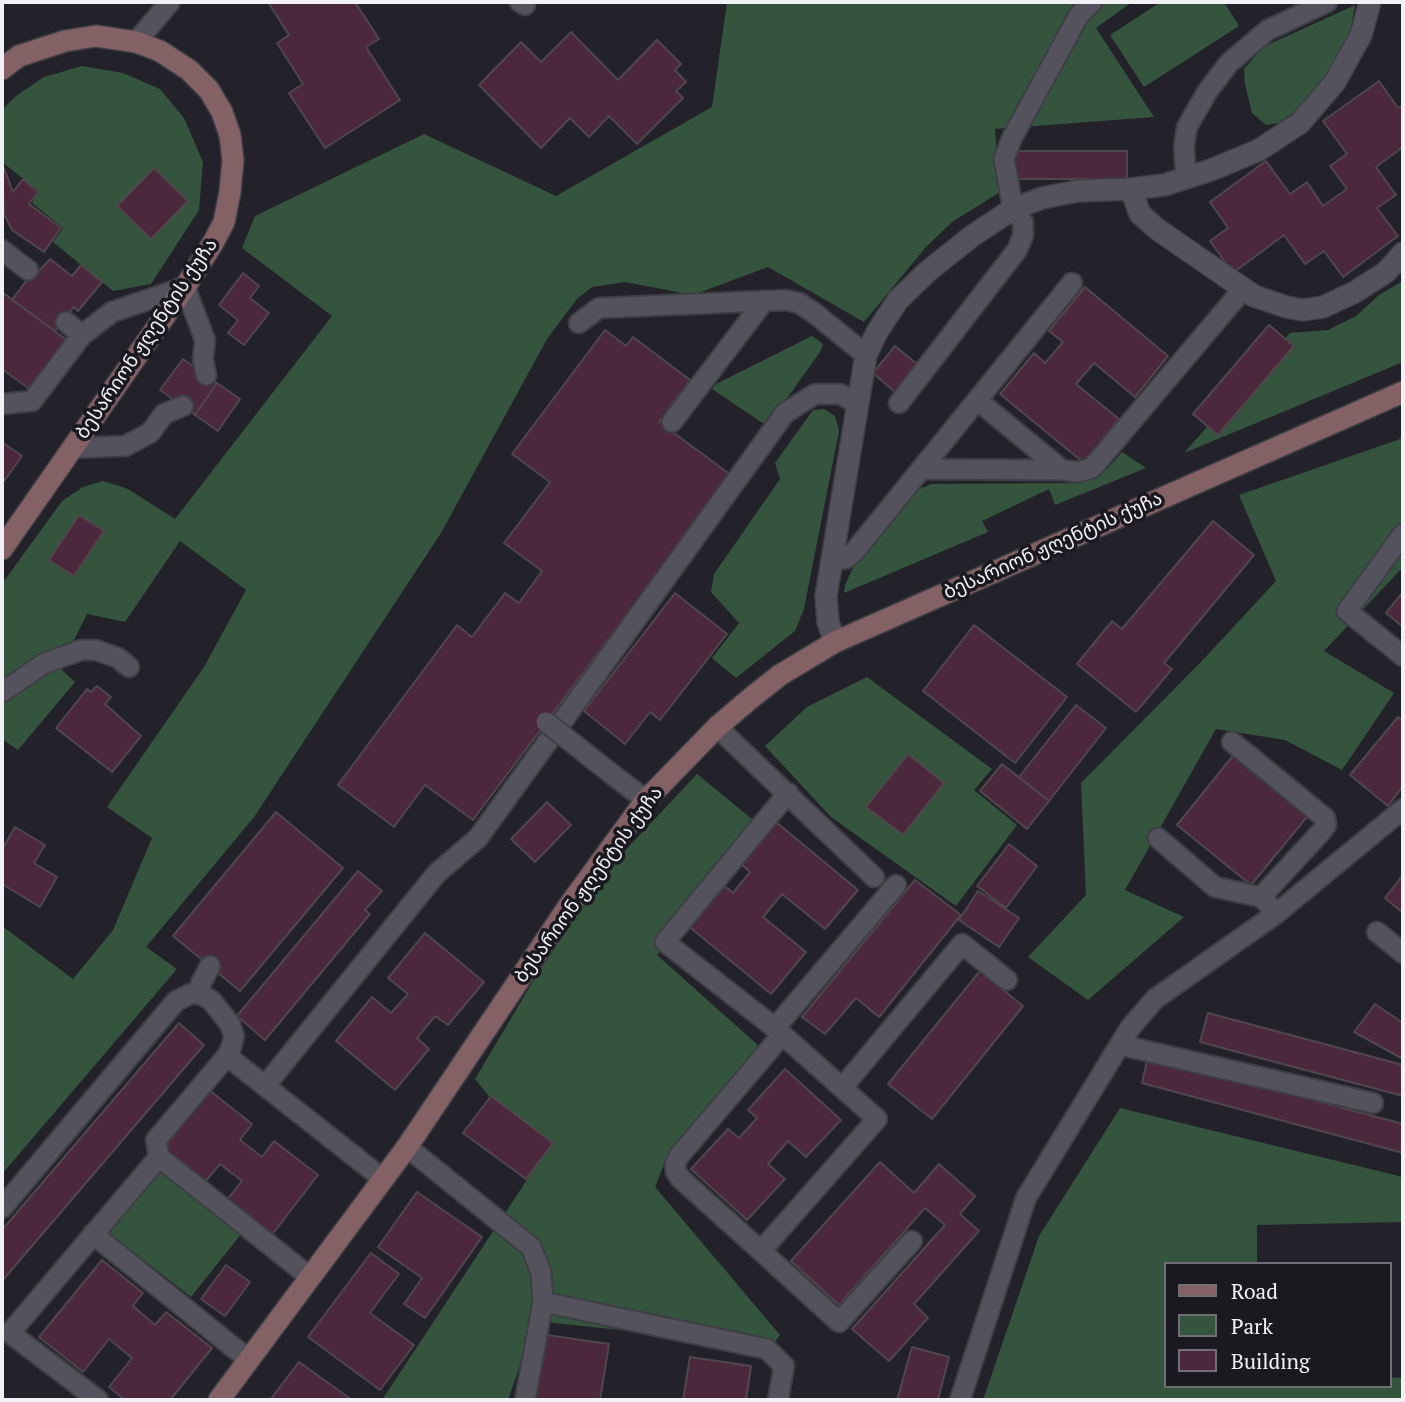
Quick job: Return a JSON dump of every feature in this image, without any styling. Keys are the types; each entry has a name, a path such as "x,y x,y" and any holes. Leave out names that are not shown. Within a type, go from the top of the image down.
{"main road":[{"name":"ბესარიონ ჟღენტის ქუჩა","path":"2,69 19,56 65,41 96,36 135,42 160,51 189,69 209,90 222,112 230,135 233,160 224,222 186,287 2,549"},
{"name":"ბესარიონ ჟღენტის ქუჩა","path":"219,1400 407,1147 568,907 646,800 717,727 780,675 835,642 1403,392"}],"street":[{"path":"835,642 828,622 826,596 857,403 866,355 898,300 927,272 972,236 1013,209 1042,198 1078,191 1164,185 1259,150 1300,123 1335,82 1361,35 1370,2"},
{"path":"1131,189 1140,214 1157,229 1254,296 1286,307 1303,310 1323,307 1385,272 1403,253"}],"lane":[{"path":"135,42 170,2"},
{"path":"899,403 1017,250 1023,236 1023,222 1013,209 1004,159 1079,15 1092,2"},
{"path":"1186,178 1184,147 1187,127 1207,92 1229,63 1268,30 1327,2"},
{"path":"2,250 28,270"},
{"path":"832,559 845,559 854,552 1072,283"},
{"path":"2,404 32,401 82,335 112,312 186,287 205,340 199,366"},
{"path":"921,469 1078,472 1092,468 1244,288"},
{"path":"579,323 599,308 786,300 799,303 866,355"},
{"path":"672,422 764,301"},
{"path":"66,322 82,335"},
{"path":"265,1086 438,873 478,838 785,413 816,394 840,394 857,403"},
{"path":"977,400 1062,470"},
{"path":"74,448 125,446 150,433 171,405"},
{"path":"1403,534 1347,611 1403,656"},
{"path":"2,692 45,663 81,650 96,650 118,658 129,667"},
{"path":"546,722 646,800"},
{"path":"717,727 874,877"},
{"path":"1232,742 1325,818 1326,825 1261,897"},
{"path":"761,1251 877,1119 779,1031 665,942 788,793"},
{"path":"960,1400 1026,1198 1130,1028 1155,999 1277,913 1403,809"},
{"path":"1157,838 1215,887 1261,897 1277,913"},
{"path":"896,885 675,1164 681,1179 839,1322 912,1241"},
{"path":"1377,932 1403,953"},
{"path":"842,1088 962,944 1007,980"},
{"path":"200,994 201,983 210,966"},
{"path":"2,1208 176,1001 190,994 200,994 211,1000 230,1024 234,1036 227,1056 156,1140 159,1157 310,1278"},
{"path":"1120,1045 1373,1103"},
{"path":"227,1056 383,1179"},
{"path":"407,1147 531,1247 541,1272 543,1302 525,1400"},
{"path":"98,1400 6,1329 159,1157"},
{"path":"93,1234 249,1360"},
{"path":"543,1302 767,1349 784,1366 778,1400"}],"green space":[{"path":"727,2 1132,2 1096,28 1154,117 995,129 998,172 1005,189 952,222 926,247 864,322 768,267 693,295 625,282 592,287 577,299 547,339 441,533 254,817 146,947 177,969 2,1174 2,926 73,979 113,930 152,838 107,807 204,667 246,590 180,541 125,622 87,614 60,668 75,682 18,750 2,739 2,584 62,501 83,487 103,481 128,489 175,519 332,316 242,248 255,216 424,134 556,196 712,107"},
{"path":"1161,2 1224,2 1239,26 1144,87 1110,35"},
{"path":"1355,5 1350,32 1337,61 1321,83 1303,105 1279,123 1266,125 1252,113 1244,69 1263,47"},
{"path":"82,66 123,73 160,89 184,118 203,162 199,210 151,284 113,291 53,242 63,228 32,203 39,191 2,162 2,110 16,96 44,77"},
{"path":"1403,281 1403,362 1184,453 1290,333 1328,330 1356,316 1379,295"},
{"path":"812,336 823,344 820,352 767,426 712,389 716,384"},
{"path":"824,409 835,416 839,431 804,609 795,631 736,678 712,658 739,623 711,592 714,574 780,479 775,463 813,410"},
{"path":"1403,438 1403,567 1324,651 1394,693 1342,770 1285,740 1216,729 1125,890 1184,917 1088,1000 1028,957 1086,895 1081,783 1201,662 1276,581 1239,495"},
{"path":"1122,452 1146,468 1055,505 1049,489 982,521 988,532 844,593 856,561 919,489 932,484 1072,483 1092,478 1107,469"},
{"path":"867,677 992,769 974,790 1017,825 956,906 831,817 765,746 807,707"},
{"path":"697,774 758,824 657,955 760,1047 665,1162 655,1187 780,1335 769,1350 706,1339 535,1321 508,1400 382,1400 540,1160 475,1079 586,892"},
{"path":"1120,1108 1403,1177 1403,1222 1257,1225 1257,1262 1164,1262 1164,1388 1391,1388 1391,1378 1403,1377 1403,1400 983,1400 1039,1236"},
{"path":"159,1168 242,1233 191,1297 108,1232"}],"building":[{"path":"268,2 355,2 379,39 366,47 400,100 325,148 289,93 303,84 277,43 289,35"},
{"path":"571,32 618,80 657,40 681,64 675,70 686,82 676,91 683,98 637,144 609,116 589,137 570,118 541,148 479,85 521,42 541,62"},
{"path":"1379,81 1398,108 1403,105 1403,147 1376,167 1396,195 1377,208 1398,236 1343,277 1324,251 1305,264 1284,235 1233,273 1210,241 1228,228 1210,202 1266,161 1290,194 1307,182 1323,206 1347,189 1330,166 1347,154 1323,121"},
{"path":"1010,151 1127,151 1127,179 1010,179"},
{"path":"4,168 13,192 23,179 38,192 29,204 61,228 44,252 12,230 4,214"},
{"path":"154,168 188,201 151,239 117,206"},
{"path":"50,259 72,276 81,265 102,282 78,311 74,307 55,331 12,300 32,273 35,275"},
{"path":"243,273 259,286 250,298 269,313 244,345 228,333 238,320 219,305"},
{"path":"1085,287 1168,356 1135,397 1094,363 1076,384 1119,419 1084,463 1000,394 1034,353 1045,363 1063,342 1049,331"},
{"path":"2,292 68,341 31,390 2,369"},
{"path":"1269,325 1294,346 1218,435 1193,414"},
{"path":"605,330 626,346 633,337 690,380 659,422 731,475 473,820 425,785 394,827 338,785 457,625 472,637 505,593 519,603 542,571 504,543 550,482 512,454"},
{"path":"895,346 918,365 896,393 873,373"},
{"path":"183,359 217,383 195,415 160,390"},
{"path":"217,383 240,399 218,431 195,415"},
{"path":"2,442 22,456 2,484"},
{"path":"79,515 104,531 74,576 49,560"},
{"path":"1213,521 1254,555 1164,663 1172,669 1136,712 1077,664 1112,621 1122,629"},
{"path":"1403,592 1403,627 1386,613"},
{"path":"675,593 727,634 660,720 650,712 625,744 584,711"},
{"path":"974,625 1067,697 1015,763 923,691"},
{"path":"97,686 111,697 105,704 141,736 112,772 56,728 87,689 91,692"},
{"path":"1076,705 1106,728 1049,801 1019,777"},
{"path":"1398,717 1403,721 1403,786 1388,806 1350,775"},
{"path":"1236,752 1311,812 1251,885 1177,825"},
{"path":"908,754 944,783 903,835 866,807"},
{"path":"1002,764 1049,801 1027,829 980,791"},
{"path":"547,802 571,825 535,862 511,839"},
{"path":"276,812 343,868 240,991 173,936"},
{"path":"776,822 858,890 825,929 782,894 763,917 806,952 771,994 687,925 721,883 733,893 750,872 741,864"},
{"path":"15,827 45,845 34,863 57,877 40,907 2,884 2,845 4,846"},
{"path":"1009,844 1037,866 1006,908 977,886"},
{"path":"358,871 382,891 365,910 370,914 265,1040 237,1016"},
{"path":"1403,875 1403,913 1385,898"},
{"path":"915,880 961,915 879,1017 856,998 825,1034 802,1017"},
{"path":"978,891 1019,918 999,947 959,920"},
{"path":"425,933 484,982 448,1025 435,1016 417,1038 429,1049 395,1090 336,1041 372,997 391,1013 408,994 388,978"},
{"path":"980,971 1023,1006 932,1119 888,1084"},
{"path":"1375,1004 1403,1023 1403,1059 1354,1032"},
{"path":"1208,1013 1403,1065 1403,1096 1200,1042"},
{"path":"179,1023 204,1045 2,1281 2,1230"},
{"path":"1148,1056 1403,1124 1403,1153 1142,1083"},
{"path":"785,1069 841,1120 806,1157 788,1141 768,1164 785,1179 747,1220 691,1169 728,1129 739,1138 757,1118 748,1110"},
{"path":"209,1090 252,1124 240,1140 262,1157 274,1141 318,1175 271,1236 226,1201 242,1181 220,1164 205,1182 163,1149"},
{"path":"491,1096 553,1143 526,1179 463,1133"},
{"path":"880,1162 914,1193 939,1164 975,1196 960,1214 979,1231 914,1304 928,1318 889,1361 852,1329 945,1225 925,1208 839,1305 791,1261"},
{"path":"417,1192 482,1237 425,1318 404,1304 422,1278 378,1247"},
{"path":"371,1253 399,1274 370,1313 414,1345 380,1390 308,1337"},
{"path":"102,1260 143,1293 133,1306 155,1325 166,1312 212,1348 170,1400 125,1400 109,1387 132,1358 109,1339 83,1372 39,1337"},
{"path":"226,1265 250,1282 225,1316 201,1299"},
{"path":"540,1334 609,1344 600,1400 529,1400"},
{"path":"912,1347 949,1357 938,1400 897,1400"},
{"path":"690,1357 751,1366 746,1400 683,1400"},
{"path":"299,1362 352,1400 270,1400"}]}
